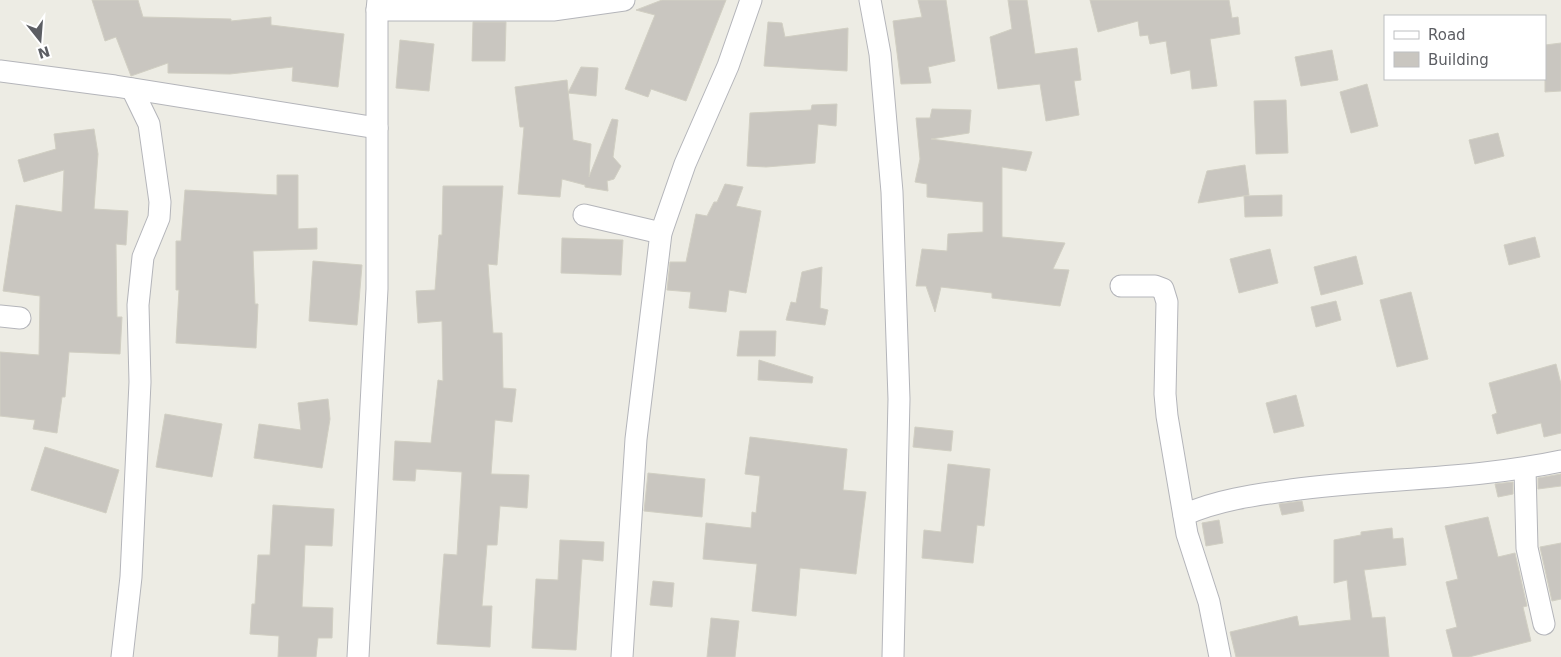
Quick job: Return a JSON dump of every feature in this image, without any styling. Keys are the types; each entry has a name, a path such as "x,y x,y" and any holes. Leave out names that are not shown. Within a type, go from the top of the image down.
{"street":[{"path":"358,657 377,289 378,5 553,10 624,0"},
{"path":"622,657 636,438 662,233 685,164 728,66 751,0"},
{"path":"870,0 880,54 892,192 899,399 893,657"},
{"path":"0,71 172,95 377,128"},
{"path":"122,657 131,577 140,382 138,305 143,257 159,218 160,202 149,124 132,89"},
{"path":"149,124 172,95"},
{"path":"584,215 662,233"},
{"path":"1121,286 1155,286 1163,290 1167,302 1165,394 1187,534 1209,602 1220,657"},
{"path":"1184,515 1203,507 1256,495 1323,486 1525,469 1561,461"},
{"path":"1525,469 1527,548 1544,624"}],"building":[{"path":"92,0 138,0 143,17 231,19 231,21 271,17 271,25 344,34 338,87 292,81 293,67 230,74 168,73 168,63 131,76 116,37 105,41"},
{"path":"662,0 726,0 686,101 651,89 648,97 625,89 655,15 636,10"},
{"path":"918,0 946,0 955,61 928,67 931,83 901,84 893,21 922,17"},
{"path":"1008,0 1027,0 1035,54 1077,48 1081,80 1074,81 1079,115 1046,121 1040,84 998,89 990,37 1012,29"},
{"path":"1090,0 1229,0 1232,18 1238,17 1240,34 1210,39 1217,86 1192,89 1190,70 1171,74 1166,41 1150,44 1148,35 1140,36 1138,21 1098,32"},
{"path":"473,22 506,22 505,61 472,61"},
{"path":"768,22 782,23 785,37 848,28 847,71 764,66"},
{"path":"400,40 434,44 429,91 396,88"},
{"path":"1561,43 1561,91 1545,92 1546,45"},
{"path":"1332,50 1338,80 1301,86 1295,57"},
{"path":"581,67 598,68 596,96 568,93"},
{"path":"567,80 573,140 591,144 589,177 612,119 618,120 613,157 621,166 614,179 607,181 608,191 585,187 585,185 562,179 560,197 518,194 524,127 520,127 515,87"},
{"path":"1367,84 1378,126 1351,133 1340,92"},
{"path":"1286,100 1288,153 1256,154 1254,101"},
{"path":"837,104 836,126 818,124 815,163 766,167 747,166 750,113 811,110 812,105"},
{"path":"932,109 971,110 969,133 931,139 1032,152 1026,171 1002,167 1002,237 1065,243 1053,269 1069,270 1060,306 992,298 992,293 941,287 935,312 926,286 916,286 922,249 947,251 948,234 983,232 983,202 927,197 927,184 915,182 920,159 916,118 930,118"},
{"path":"94,129 98,154 94,209 128,211 126,245 116,244 117,317 122,317 120,354 69,352 65,397 62,397 57,433 33,429 35,420 0,416 0,352 39,355 40,296 3,291 16,205 62,212 64,170 24,182 18,160 56,149 54,134"},
{"path":"1498,133 1504,156 1475,164 1469,140"},
{"path":"1245,165 1249,195 1198,203 1207,171"},
{"path":"277,175 298,175 298,229 317,228 317,249 253,251 255,304 258,304 256,348 176,343 179,290 176,290 176,241 181,241 185,190 277,195"},
{"path":"725,184 743,187 736,206 761,211 746,293 729,290 726,312 689,308 691,292 667,290 670,262 686,262 696,214 707,216 714,202 717,202"},
{"path":"443,186 503,186 497,265 488,264 493,333 502,333 503,388 516,389 512,422 495,420 491,474 529,475 527,508 500,506 497,545 487,545 482,606 492,606 490,647 437,644 444,554 457,555 462,472 416,469 415,481 393,480 395,441 431,443 438,380 443,381 442,321 418,323 416,291 435,290 439,235 442,235"},
{"path":"1282,195 1282,216 1245,217 1244,196"},
{"path":"1535,237 1540,257 1509,265 1504,245"},
{"path":"562,238 623,240 621,275 561,273"},
{"path":"1270,249 1278,283 1239,293 1230,259"},
{"path":"1356,256 1363,284 1321,295 1314,267"},
{"path":"313,261 362,265 357,325 309,321"},
{"path":"822,267 820,308 828,310 825,325 786,320 791,302 796,303 802,272"},
{"path":"1411,292 1428,359 1397,367 1380,300"},
{"path":"1336,301 1341,320 1316,327 1311,307"},
{"path":"740,331 776,331 775,356 737,356"},
{"path":"759,360 813,377 812,383 758,380"},
{"path":"1556,364 1561,384 1561,433 1544,437 1541,423 1497,434 1492,415 1497,413 1489,383"},
{"path":"1296,395 1304,426 1274,433 1266,403"},
{"path":"328,399 330,419 322,468 254,458 259,424 301,430 298,403"},
{"path":"165,414 222,424 212,477 156,467"},
{"path":"915,427 953,431 951,451 913,447"},
{"path":"750,437 847,449 843,490 866,492 856,574 800,568 796,616 752,611 757,564 703,559 706,523 751,528 752,512 756,513 760,476 745,474"},
{"path":"45,447 119,470 106,513 31,490"},
{"path":"948,464 990,469 984,526 977,525 973,563 922,558 924,530 941,532"},
{"path":"648,473 705,479 702,517 644,511"},
{"path":"1561,474 1561,486 1538,489 1538,478"},
{"path":"1513,482 1513,494 1498,497 1495,484"},
{"path":"1302,501 1304,511 1282,515 1279,504"},
{"path":"273,505 334,509 332,546 305,545 302,607 333,608 332,638 318,638 316,657 278,657 279,636 250,634 252,604 255,604 258,555 270,555"},
{"path":"1488,517 1498,557 1515,553 1527,606 1523,607 1531,641 1469,657 1453,657 1446,630 1457,627 1446,582 1458,579 1445,526"},
{"path":"1219,520 1223,543 1206,546 1202,523"},
{"path":"1392,528 1393,539 1403,538 1406,565 1364,570 1372,618 1385,617 1389,657 1236,657 1230,632 1297,616 1299,626 1351,620 1347,580 1334,583 1334,540 1361,535 1361,532"},
{"path":"560,540 604,542 603,561 582,559 576,650 532,648 536,579 558,580"},
{"path":"1561,543 1561,599 1552,601 1540,547"},
{"path":"653,581 674,583 672,607 650,605"},
{"path":"711,618 739,621 735,657 707,657"}]}
